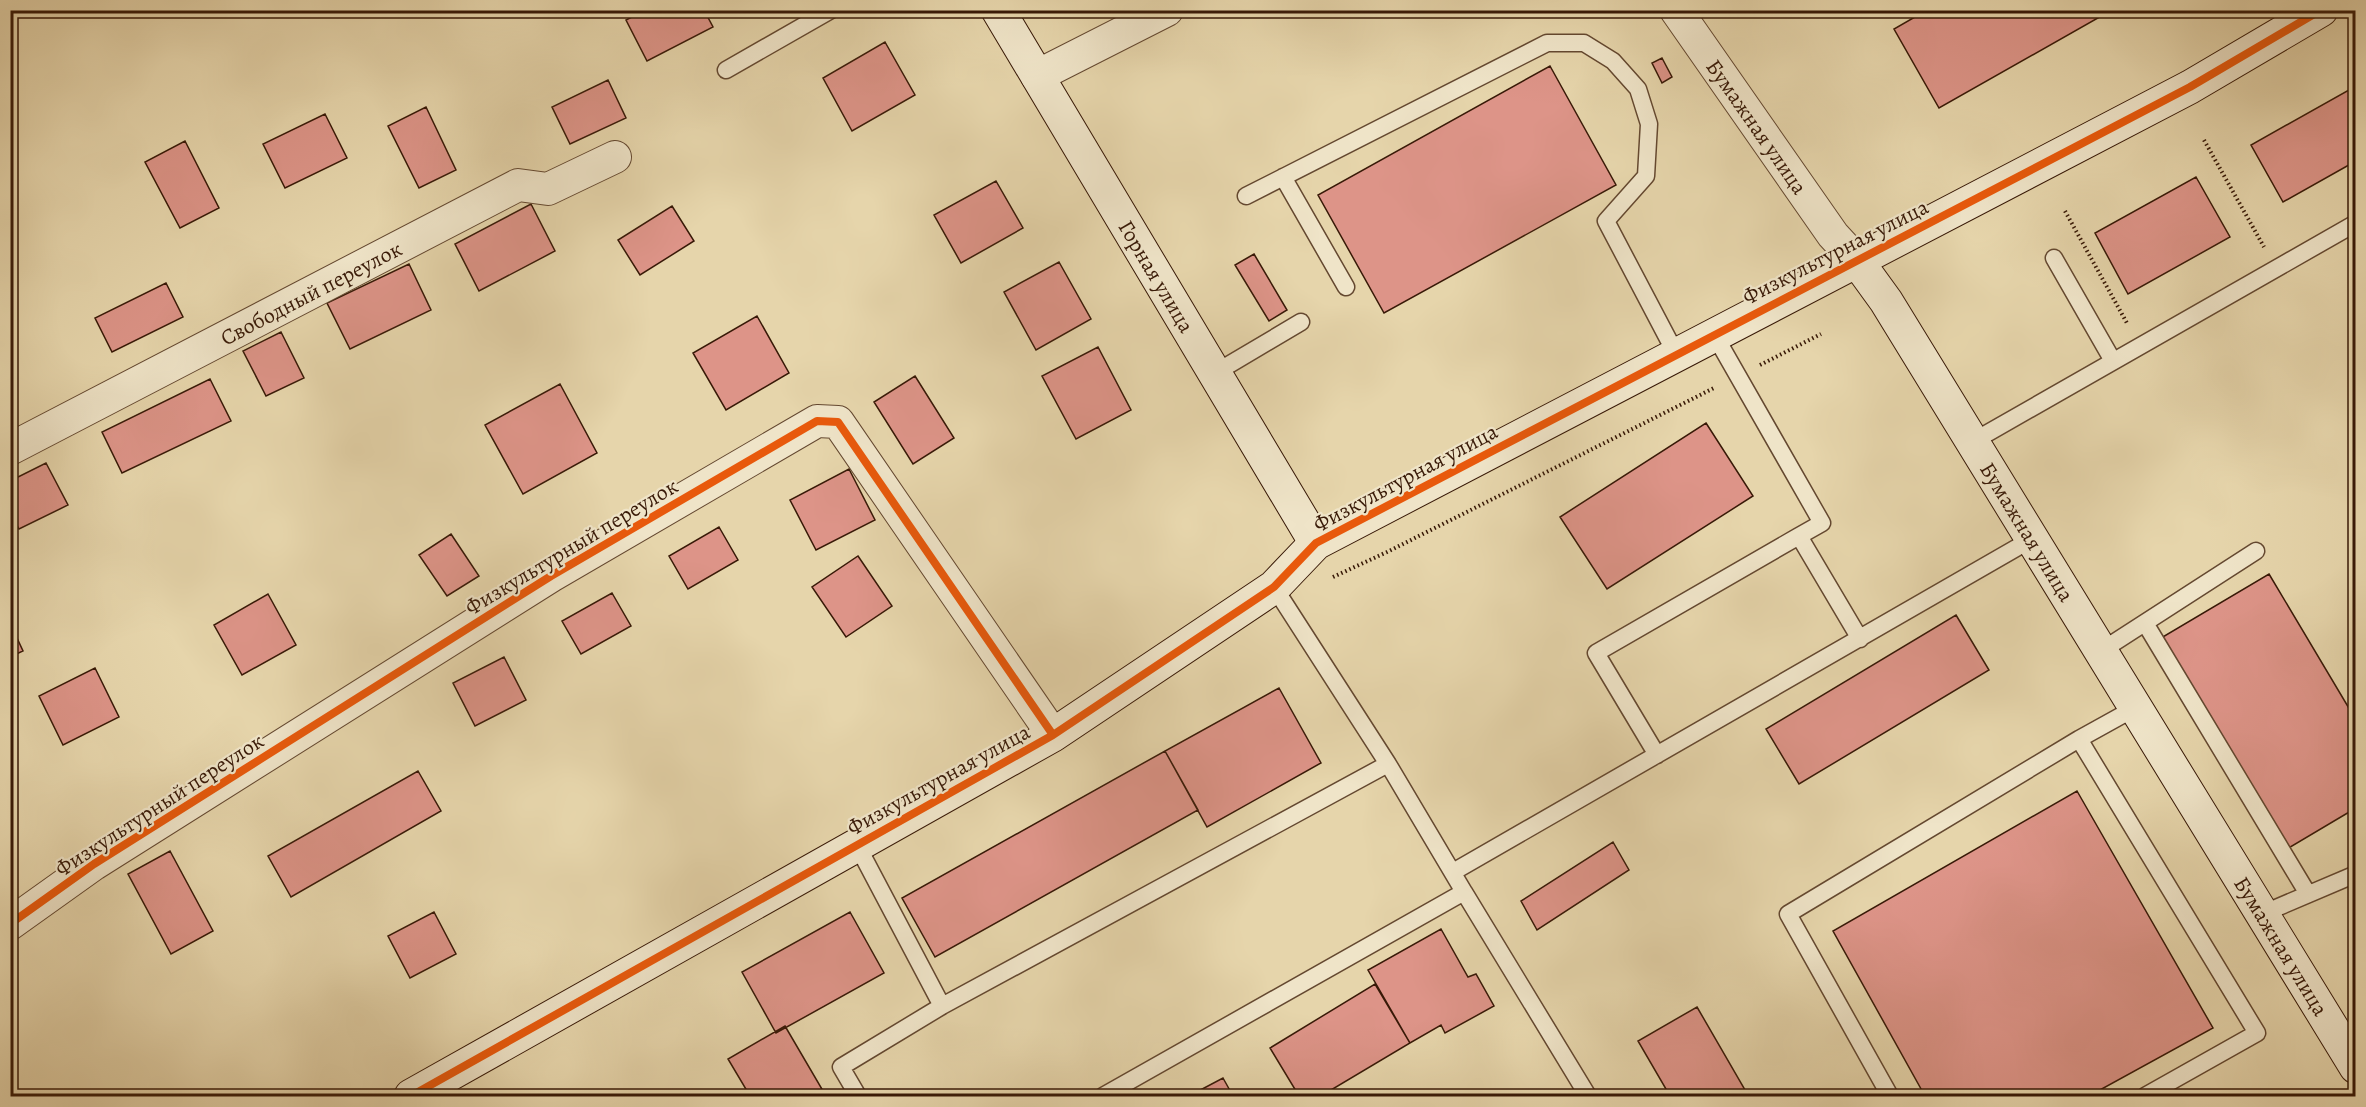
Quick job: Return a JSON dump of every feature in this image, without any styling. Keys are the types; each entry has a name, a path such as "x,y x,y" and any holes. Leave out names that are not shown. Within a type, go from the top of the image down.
{"street":[{"name":"Горная улица","path":"998,10 1316,543"},
{"path":"1037,76 1167,10"},
{"name":"Бумажная улица","path":"1676,10 1833,235 1857,261 1886,301 2355,1067"},
{"name":"Физкультурная улица","path":"411,1096 1053,735 1274,587 1316,543 2190,87 2321,10"},
{"name":"Свободный переулок","path":"10,449 518,185 548,189 615,157"},
{"name":"Физкультурный переулок","path":"10,924 94,864 551,576 817,421 838,422 1053,735"}],"lane":[{"path":"726,70 831,10"},
{"path":"1246,196 1547,43 1584,43 1613,61 1638,89 1649,124 1646,176 1606,220 1676,354"},
{"path":"1283,177 1346,287"},
{"path":"1972,442 2355,223"},
{"path":"2054,258 2113,361"},
{"path":"1215,373 1301,322"},
{"path":"1657,755 1596,653 1822,523 1714,334"},
{"path":"1799,536 1860,639"},
{"path":"1453,872 2032,539"},
{"path":"2101,651 2256,552"},
{"path":"1274,587 1388,764 1588,1096"},
{"path":"2145,623 2308,894"},
{"path":"1890,1096 1788,914 2079,739 2135,708"},
{"path":"2079,739 2257,1033 2145,1096"},
{"path":"858,1096 841,1067 942,1006 1388,764"},
{"path":"857,845 942,1006"},
{"path":"2262,914 2355,874"},
{"path":"1103,1096 1464,892"}],"path":[{"path":"2204,140 2276,268"},
{"path":"2065,210 2132,330"},
{"path":"1332,578 1821,334"}],"building":[{"path":"645,10 704,10 713,27 647,61 626,20"},
{"path":"1927,10 2112,10 1939,108 1894,29"},
{"path":"885,42 915,95 852,131 823,78"},
{"path":"1662,58 1672,77 1662,83 1652,63"},
{"path":"1550,66 1616,185 1384,313 1318,195"},
{"path":"608,80 626,118 570,144 552,107"},
{"path":"2356,86 2356,161 2283,202 2251,145"},
{"path":"426,107 456,170 419,188 388,126"},
{"path":"325,114 347,158 285,188 263,144"},
{"path":"185,141 219,208 180,228 145,162"},
{"path":"2196,177 2230,237 2128,294 2095,233"},
{"path":"996,181 1023,228 961,263 934,215"},
{"path":"531,204 555,251 479,291 455,244"},
{"path":"672,206 694,241 640,275 618,240"},
{"path":"1254,254 1287,310 1269,321 1235,265"},
{"path":"1059,262 1091,319 1036,350 1004,292"},
{"path":"409,264 431,310 350,349 327,303"},
{"path":"166,283 183,317 112,352 95,318"},
{"path":"757,316 789,373 726,410 693,353"},
{"path":"281,332 304,378 266,396 243,351"},
{"path":"1098,347 1131,410 1076,439 1042,376"},
{"path":"915,376 954,438 913,464 874,402"},
{"path":"210,379 231,421 122,473 102,432"},
{"path":"560,384 597,453 523,494 485,425"},
{"path":"1706,423 1753,496 1607,589 1560,517"},
{"path":"46,463 68,505 19,529 10,512 10,481"},
{"path":"849,469 875,520 816,550 790,500"},
{"path":"719,527 738,560 688,589 669,556"},
{"path":"451,534 479,576 447,596 419,555"},
{"path":"858,556 892,606 846,637 812,587"},
{"path":"2269,574 2356,720 2356,808 2287,849 2161,638"},
{"path":"612,593 631,626 581,654 562,621"},
{"path":"268,594 296,645 242,675 214,625"},
{"path":"1956,615 1989,670 1799,784 1766,729"},
{"path":"10,623 23,651 10,657"},
{"path":"504,657 526,700 475,726 453,683"},
{"path":"95,668 119,717 63,745 39,696"},
{"path":"1279,688 1321,763 1207,827 1165,751"},
{"path":"1165,751 1198,810 935,957 902,898"},
{"path":"418,771 441,811 291,897 268,856"},
{"path":"2077,791 2213,1028 2089,1096 1925,1096 1833,931"},
{"path":"1613,842 1629,870 1537,930 1521,901"},
{"path":"170,851 213,931 171,954 128,874"},
{"path":"434,912 456,954 410,978 388,936"},
{"path":"850,912 884,973 776,1033 742,972"},
{"path":"1441,929 1468,977 1476,974 1494,1006 1445,1033 1441,1025 1410,1043 1368,970"},
{"path":"1375,984 1410,1043 1321,1096 1299,1096 1270,1048"},
{"path":"1697,1007 1748,1095 1670,1096 1638,1041"},
{"path":"785,1026 826,1096 750,1096 728,1059"},
{"path":"1223,1078 1233,1096 1189,1096"}],"cycle path":[{"path":"411,1096 1053,735 1274,587 1316,543 2190,87 2321,10"},
{"path":"10,924 94,864 551,576 817,421 838,422 1053,735"}]}
